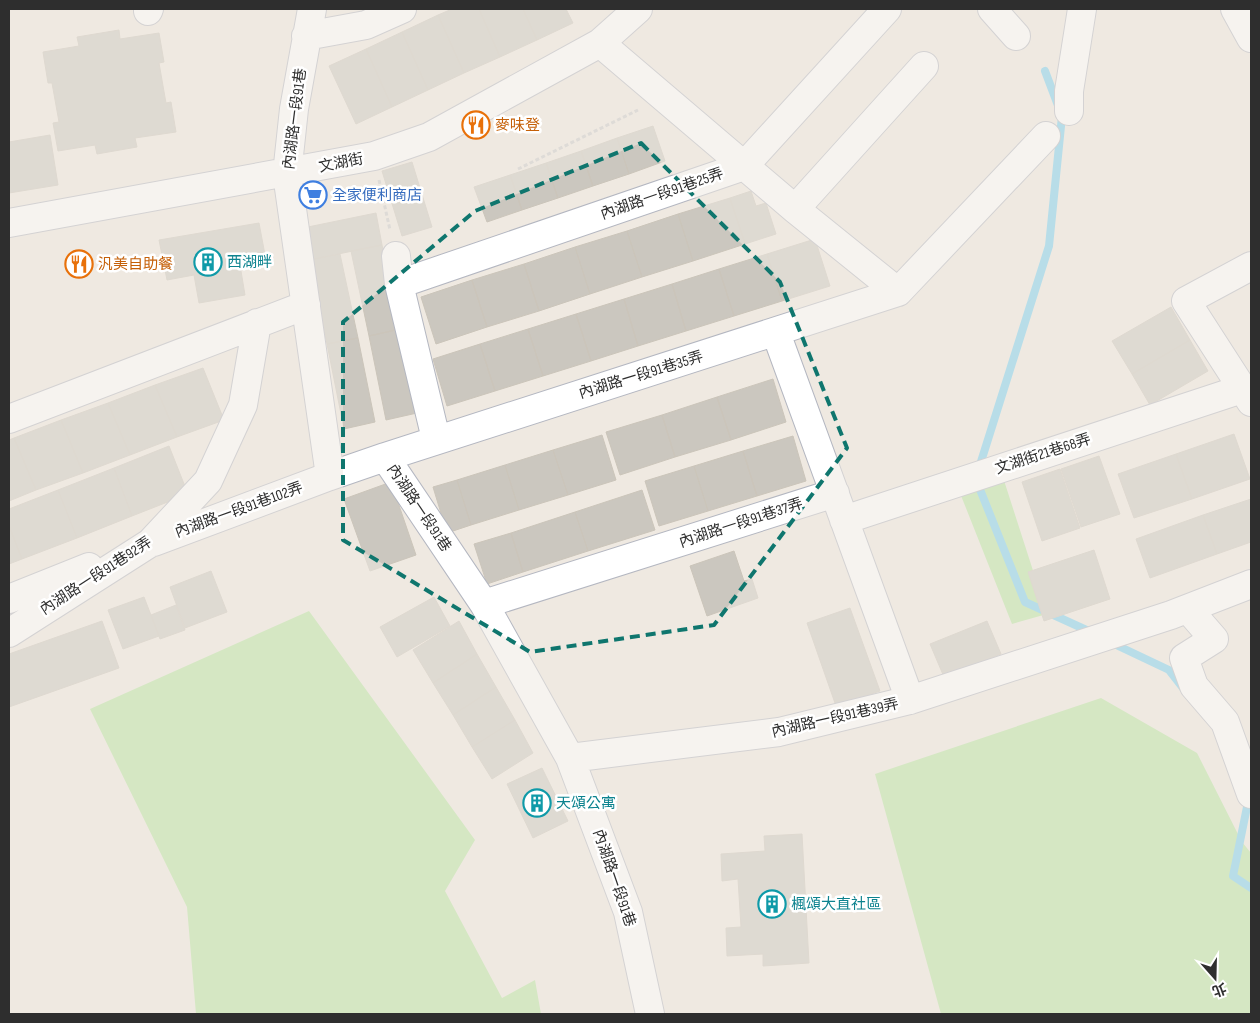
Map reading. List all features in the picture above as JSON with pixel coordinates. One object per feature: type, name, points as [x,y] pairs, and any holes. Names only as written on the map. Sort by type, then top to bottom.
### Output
[{"type":"street","name":"內湖路一段91巷","points":[[312,9],[294,109],[287,174],[330,476],[385,457],[484,604],[570,758],[628,912],[650,1014]]},
{"type":"street","points":[[306,36],[366,25],[402,9]]},
{"type":"street","name":"文湖街","points":[[9,223],[287,174],[374,156],[429,137],[600,43],[638,9]]},
{"type":"street","points":[[887,9],[744,166],[898,292]]},
{"type":"street","points":[[992,9],[1016,36]]},
{"type":"street","points":[[1070,110],[1069,91],[1082,9]]},
{"type":"street","points":[[1234,9],[1251,38]]},
{"type":"street","name":"內湖路一段91巷25弄","points":[[600,43],[744,166]]},
{"type":"street","points":[[795,209],[924,66]]},
{"type":"street","name":"內湖路一段91巷35弄","points":[[385,457],[436,439],[776,333],[898,292],[1046,136]]},
{"type":"street","name":"內湖路一段91巷25弄","points":[[399,284],[744,166]]},
{"type":"street","points":[[396,256],[399,284],[436,439]]},
{"type":"street","name":"文湖街21巷68弄","points":[[844,520],[1246,395],[1186,301],[1251,266]]},
{"type":"street","points":[[9,419],[306,305]]},
{"type":"street","name":"內湖路一段91巷92弄","points":[[9,633],[150,543],[208,481],[243,405],[257,324]]},
{"type":"street","points":[[776,333],[835,493]]},
{"type":"street","name":"內湖路一段91巷102弄","points":[[9,599],[150,543],[330,476]]},
{"type":"street","name":"內湖路一段91巷39弄","points":[[570,758],[779,732],[910,700],[835,493]]},
{"type":"street","name":"內湖路一段91巷37弄","points":[[484,604],[835,493]]},
{"type":"street","points":[[910,700],[1188,609],[1251,584]]},
{"type":"street","points":[[1188,609],[1214,639],[1184,658],[1194,686],[1225,722],[1251,794]]},
{"type":"path","points":[[518,169],[664,97]]},
{"type":"path","points":[[374,156],[396,256]]},
{"type":"highlighted area","points":[[641,143],[780,282],[847,448],[714,625],[530,652],[343,540],[343,322],[475,211]]},
{"type":"green space","points":[[1000,468],[1047,614],[1012,624],[956,483]]},
{"type":"green space","points":[[309,611],[475,840],[445,891],[502,998],[535,980],[541,1014],[196,1014],[187,907],[90,709]]},
{"type":"green space","points":[[1101,698],[1197,753],[1242,842],[1251,853],[1251,1014],[941,1014],[875,774]]},
{"type":"building","points":[[452,9],[479,9],[500,57],[464,73],[438,15]]},
{"type":"building","points":[[479,9],[523,9],[537,40],[500,57]]},
{"type":"building","points":[[523,9],[566,9],[573,23],[537,40]]},
{"type":"building","points":[[438,15],[464,73],[428,90],[402,32]]},
{"type":"building","points":[[119,30],[120,39],[159,33],[164,62],[159,63],[166,103],[171,102],[176,132],[135,138],[137,147],[97,154],[95,145],[58,151],[53,123],[59,122],[52,83],[48,83],[43,52],[79,46],[77,37]]},
{"type":"building","points":[[402,32],[428,90],[392,107],[366,49]]},
{"type":"building","points":[[366,49],[392,107],[356,124],[329,66]]},
{"type":"building","points":[[653,126],[665,161],[629,174],[617,138]]},
{"type":"building","points":[[50,135],[58,185],[9,193],[9,142]]},
{"type":"building","points":[[617,138],[629,174],[593,186],[581,151]]},
{"type":"building","points":[[581,151],[593,186],[558,198],[546,163]]},
{"type":"building","points":[[412,162],[432,227],[402,236],[382,171]]},
{"type":"building","points":[[546,163],[558,198],[522,210],[510,175]]},
{"type":"building","points":[[510,175],[522,210],[487,222],[474,187]]},
{"type":"building","points":[[751,191],[756,206],[766,203],[776,234],[745,244],[730,198]]},
{"type":"building","points":[[730,198],[745,244],[693,261],[678,214]]},
{"type":"building","points":[[376,213],[382,245],[309,260],[303,228]]},
{"type":"building","points":[[678,214],[693,261],[642,277],[627,231]]},
{"type":"building","name":"西湖畔","points":[[259,223],[266,260],[240,265],[245,295],[199,303],[194,275],[167,280],[159,240]]},
{"type":"building","points":[[627,231],[642,277],[590,294],[575,247]]},
{"type":"building","points":[[815,239],[830,286],[782,301],[767,254]]},
{"type":"building","points":[[382,245],[400,329],[369,336],[351,251]]},
{"type":"building","points":[[575,247],[590,294],[539,311],[524,264]]},
{"type":"building","points":[[340,254],[358,338],[327,344],[309,260]]},
{"type":"building","points":[[767,254],[782,301],[734,316],[719,269]]},
{"type":"building","points":[[524,264],[539,311],[487,327],[472,280]]},
{"type":"building","points":[[719,269],[734,316],[686,331],[672,284]]},
{"type":"building","points":[[472,280],[487,327],[436,344],[421,297]]},
{"type":"building","points":[[672,284],[686,331],[638,346],[624,299]]},
{"type":"building","points":[[624,299],[638,346],[591,361],[576,314]]},
{"type":"building","points":[[1171,307],[1190,340],[1132,374],[1112,341]]},
{"type":"building","points":[[576,314],[591,361],[543,376],[528,329]]},
{"type":"building","points":[[400,329],[417,413],[386,420],[369,336]]},
{"type":"building","points":[[528,329],[543,376],[495,391],[480,344]]},
{"type":"building","points":[[358,338],[375,422],[344,429],[327,344]]},
{"type":"building","points":[[1190,340],[1208,371],[1150,405],[1132,374]]},
{"type":"building","points":[[480,344],[495,391],[447,406],[433,359]]},
{"type":"building","points":[[203,368],[224,420],[177,437],[155,385]]},
{"type":"building","points":[[773,379],[786,422],[731,440],[717,397]]},
{"type":"building","points":[[155,385],[177,437],[130,455],[108,403]]},
{"type":"building","points":[[717,397],[731,440],[675,457],[662,415]]},
{"type":"building","points":[[108,403],[130,455],[83,473],[61,420]]},
{"type":"building","points":[[662,415],[675,457],[620,475],[606,432]]},
{"type":"building","points":[[61,420],[83,473],[36,490],[14,438]]},
{"type":"building","points":[[1234,434],[1250,479],[1192,499],[1176,454]]},
{"type":"building","points":[[602,435],[616,480],[568,495],[553,450]]},
{"type":"building","points":[[793,436],[806,481],[757,496],[743,451]]},
{"type":"building","points":[[14,438],[36,490],[9,501],[9,440]]},
{"type":"building","points":[[169,446],[188,494],[132,516],[114,468]]},
{"type":"building","points":[[553,450],[568,495],[519,510],[505,465]]},
{"type":"building","points":[[743,451],[757,496],[708,511],[694,466]]},
{"type":"building","points":[[1176,454],[1192,499],[1134,518],[1118,474]]},
{"type":"building","points":[[1099,456],[1120,514],[1081,527],[1061,469]]},
{"type":"building","points":[[505,465],[519,510],[471,525],[457,480]]},
{"type":"building","points":[[694,466],[708,511],[659,526],[645,481]]},
{"type":"building","points":[[114,468],[132,516],[77,538],[58,490]]},
{"type":"building","points":[[1060,469],[1080,528],[1042,541],[1022,482]]},
{"type":"building","points":[[457,480],[471,525],[447,533],[433,487]]},
{"type":"building","points":[[391,482],[416,555],[370,571],[344,499]]},
{"type":"building","points":[[58,490],[77,538],[22,559],[9,526],[9,509]]},
{"type":"building","points":[[642,490],[655,530],[588,551],[575,512]]},
{"type":"building","points":[[1251,499],[1251,542],[1217,554],[1203,515]]},
{"type":"building","points":[[575,512],[588,551],[523,572],[511,533]]},
{"type":"building","points":[[1203,515],[1217,554],[1150,578],[1136,539]]},
{"type":"building","points":[[9,526],[22,559],[9,564]]},
{"type":"building","points":[[511,533],[523,572],[487,584],[474,544]]},
{"type":"building","points":[[1094,550],[1110,599],[1044,621],[1028,572]]},
{"type":"building","points":[[734,551],[744,581],[752,579],[758,598],[707,616],[690,566]]},
{"type":"building","points":[[211,571],[227,612],[185,628],[170,587]]},
{"type":"building","points":[[144,597],[159,636],[123,649],[108,610]]},
{"type":"building","points":[[434,597],[450,626],[397,657],[380,627]]},
{"type":"building","points":[[176,605],[185,630],[160,639],[151,615]]},
{"type":"building","points":[[850,608],[880,691],[836,706],[807,623]]},
{"type":"building","points":[[102,621],[119,668],[9,707],[9,654]]},
{"type":"building","points":[[459,621],[477,654],[433,683],[413,650]]},
{"type":"building","points":[[987,621],[1001,654],[944,677],[930,644]]},
{"type":"building","points":[[477,654],[496,687],[453,715],[433,683]]},
{"type":"building","points":[[496,687],[515,720],[472,747],[453,715]]},
{"type":"building","points":[[515,720],[533,753],[492,779],[472,747]]},
{"type":"building","name":"天頌公寓","points":[[542,768],[568,821],[533,838],[507,784]]},
{"type":"building","name":"楓頌大直社區","points":[[802,834],[809,963],[763,966],[763,954],[727,956],[726,928],[741,927],[738,879],[722,881],[721,854],[765,851],[764,836]]},
{"type":"waterway","points":[[979,468],[1049,246],[1062,116],[1045,71]]},
{"type":"waterway","points":[[977,482],[1025,602],[1093,633]]},
{"type":"waterway","points":[[1112,643],[1169,670],[1183,688]]},
{"type":"waterway","points":[[1249,797],[1233,876],[1251,888]]},
{"type":"place","name":"麥味登","points":[[476,125]]},
{"type":"place","name":"全家便利商店","points":[[313,195]]},
{"type":"place","name":"西湖畔","points":[[208,262]]},
{"type":"place","name":"汎美自助餐","points":[[79,264]]},
{"type":"place","name":"天頌公寓","points":[[537,803]]},
{"type":"place","name":"楓頌大直社區","points":[[772,904]]}]
